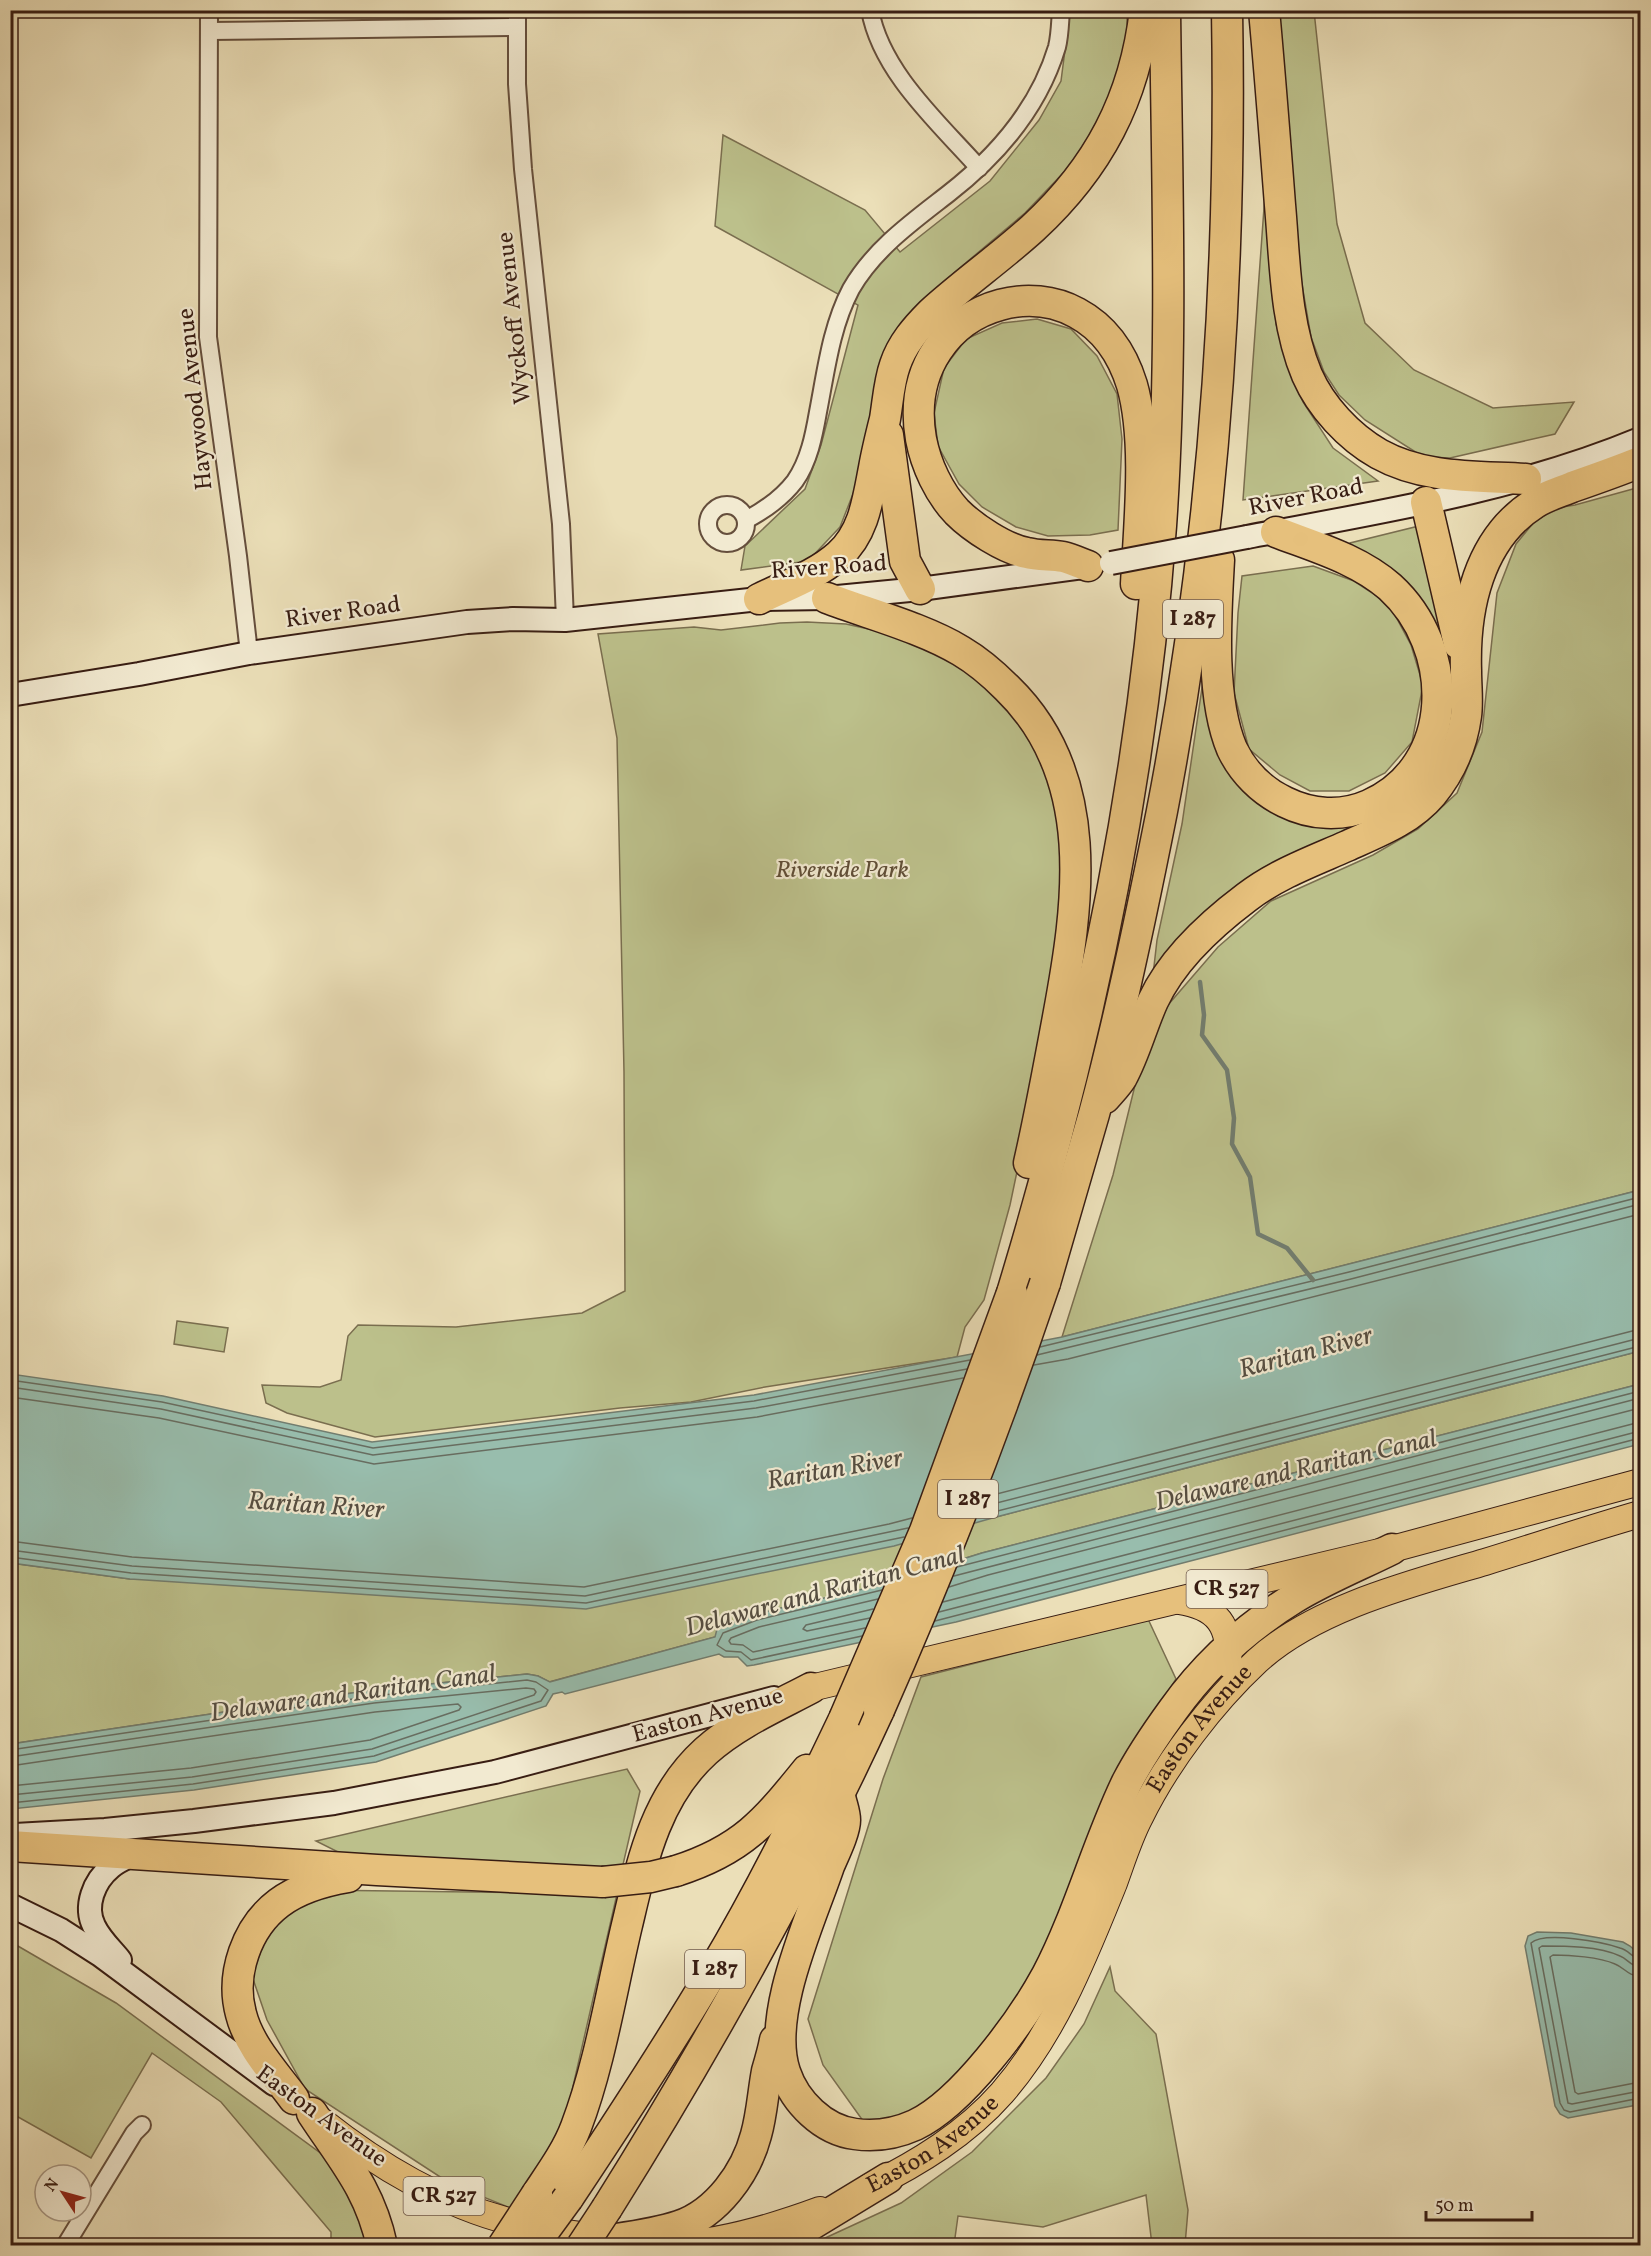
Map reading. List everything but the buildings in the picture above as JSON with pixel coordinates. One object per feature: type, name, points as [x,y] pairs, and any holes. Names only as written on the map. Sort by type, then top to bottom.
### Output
[{"type":"highway","points":[[759,599],[824,566],[839,555],[852,540],[866,508],[885,417],[888,388],[895,364],[916,328],[949,297],[1032,229],[1070,189],[1092,161],[1127,92],[1136,64],[1145,10]]},
{"type":"highway","name":"I 287","points":[[533,2246],[568,2198],[659,2060],[714,1969],[810,1794],[925,1531],[1012,1293],[1026,1247],[1067,1100],[1114,889],[1139,736],[1152,631],[1160,536],[1168,298],[1165,10]]},
{"type":"highway","name":"I 287","points":[[582,2246],[656,2129],[751,1965],[840,1796],[923,1612],[963,1513],[1006,1399],[1045,1283],[1094,1112],[1130,963],[1171,762],[1194,610],[1219,375],[1227,174],[1227,10]]},
{"type":"highway","points":[[1264,10],[1283,239],[1292,315],[1302,360],[1316,392],[1348,431],[1379,454],[1396,462],[1433,473],[1526,479]]},
{"type":"highway","points":[[1099,565],[1065,557],[1025,553],[998,541],[975,527],[957,512],[942,493],[923,450],[919,427],[919,402],[924,380],[933,358],[944,341],[959,326],[995,306],[1036,300],[1055,303],[1077,314],[1097,327],[1112,344],[1124,364],[1132,385],[1139,430],[1140,492],[1136,603],[1126,711],[1139,736]]},
{"type":"highway","points":[[1219,375],[1233,394],[1222,509],[1216,622],[1219,683],[1228,738],[1239,763],[1248,774],[1282,801],[1320,813],[1362,808],[1392,792],[1407,779],[1428,746],[1435,726],[1438,706],[1438,689],[1432,656],[1411,612],[1383,582],[1351,562],[1276,532]]},
{"type":"highway","points":[[885,417],[905,561],[920,589]]},
{"type":"highway","points":[[1094,1112],[1122,1077],[1154,999],[1169,975],[1205,933],[1247,897],[1268,883],[1391,826],[1422,805],[1432,794],[1453,762],[1461,742],[1468,698],[1466,670],[1473,590],[1488,554],[1510,524],[1535,502],[1641,462]]},
{"type":"highway","points":[[1426,502],[1466,670]]},
{"type":"highway","points":[[827,598],[945,642],[980,664],[1015,696],[1038,725],[1057,759],[1065,783],[1071,810],[1076,875],[1071,946],[1039,1121],[1018,1212],[1026,1247]]},
{"type":"highway","points":[[780,2020],[780,2049],[785,2072],[793,2091],[807,2109],[827,2123],[847,2133],[873,2136],[896,2132],[918,2124],[936,2111],[978,2071],[1020,2020],[1047,1974],[1119,1800],[1138,1762],[1192,1685],[1229,1646],[1295,1597],[1392,1549]]},
{"type":"highway","points":[[502,2246],[563,2153],[576,2128],[592,2073],[644,1854],[663,1808],[689,1769],[722,1738],[811,1688]]},
{"type":"highway","points":[[10,1846],[603,1882],[651,1877],[697,1864],[721,1852],[756,1829],[776,1809],[842,1723]]},
{"type":"highway","points":[[616,2239],[653,2234],[681,2226],[704,2212],[723,2197],[748,2157],[756,2136],[767,2073],[780,2020],[803,1940],[845,1822],[840,1796]]},
{"type":"highway","points":[[377,1870],[314,1885],[279,1903],[263,1918],[243,1953],[238,1973],[241,2014],[261,2055],[360,2182],[371,2207],[382,2246]]},
{"type":"highway","points":[[776,2246],[888,2178]]},
{"type":"main road","name":"River Road","points":[[10,695],[119,678],[249,653],[327,644],[467,622],[513,619],[565,620],[759,599],[827,598],[920,589],[1099,565],[1426,502],[1526,479],[1641,439]]},
{"type":"main road","name":"Easton Avenue","points":[[10,1835],[105,1830],[334,1803],[495,1772],[811,1688],[1392,1549],[1641,1482]]},
{"type":"main road","name":"Easton Avenue","points":[[10,1905],[61,1930],[140,1984],[385,2165],[459,2203],[510,2221],[580,2235],[644,2244],[674,2245],[752,2232],[791,2221],[835,2204],[888,2178],[929,2155],[971,2124],[1002,2093],[1032,2054],[1058,2012],[1076,1976],[1139,1818],[1179,1753],[1219,1700],[1258,1660],[1302,1628],[1345,1608],[1435,1577],[1635,1518]]},
{"type":"main road","points":[[1178,1601],[1202,1606],[1224,1627],[1229,1646],[1227,1668],[1219,1700]]},
{"type":"main road","points":[[140,1984],[103,1939],[90,1917],[93,1893],[111,1867],[167,1837],[217,1818]]},
{"type":"street","name":"Haywood Avenue","points":[[209,10],[208,337],[249,653]]},
{"type":"street","points":[[870,10],[873,28],[883,52],[900,77],[979,168]]},
{"type":"street","points":[[746,520],[767,508],[785,493],[806,460],[814,434],[831,348],[839,318],[851,290],[867,265],[883,247],[979,168],[1015,129],[1043,84],[1057,45],[1061,10]]},
{"type":"street","points":[[210,31],[516,19]]},
{"type":"street","name":"Wyckoff Avenue","points":[[516,19],[523,169],[561,525],[565,620]]},
{"type":"street","points":[[65,2246],[142,2125]]},
{"type":"green space","points":[[1070,11],[1127,11],[1127,41],[1113,92],[1086,149],[1025,213],[955,272],[905,322],[876,381],[860,476],[840,527],[808,561],[741,570],[745,546],[805,489],[821,445],[858,305],[715,226],[723,135],[865,210],[900,252],[990,181],[1039,120],[1061,81]]},
{"type":"green space","points":[[1276,11],[1314,11],[1337,224],[1365,323],[1414,370],[1493,408],[1574,402],[1555,434],[1450,458],[1429,457],[1417,453],[1365,420],[1339,395],[1324,372],[1311,337],[1300,273]]},
{"type":"green space","points":[[1266,180],[1276,324],[1291,374],[1303,402],[1333,448],[1378,481],[1243,500]]},
{"type":"green space","points":[[1037,319],[1071,329],[1097,356],[1117,394],[1122,439],[1118,530],[1090,535],[1048,536],[1016,527],[982,507],[959,484],[938,446],[934,413],[944,368],[966,339],[1002,323]]},
{"type":"green space","points":[[1640,487],[1640,1190],[1062,1337],[1113,1175],[1139,1069],[1168,1005],[1218,947],[1271,901],[1373,855],[1418,829],[1457,793],[1482,732],[1497,593],[1516,544],[1534,522],[1556,508]]},
{"type":"green space","points":[[1419,526],[1455,663],[1457,711],[1433,778],[1153,975],[1157,940],[1182,824],[1208,647],[1252,791],[1382,808],[1446,678],[1348,546],[1350,543]]},
{"type":"green space","points":[[1313,566],[1354,581],[1389,604],[1411,645],[1423,685],[1412,742],[1385,773],[1349,791],[1310,791],[1280,775],[1249,749],[1234,693],[1242,576]]},
{"type":"green space","name":"Riverside Park","points":[[807,622],[846,624],[882,632],[956,657],[1017,715],[1053,782],[1066,877],[1033,1095],[1010,1205],[984,1300],[965,1327],[957,1357],[765,1387],[691,1402],[620,1408],[375,1437],[287,1413],[266,1403],[262,1385],[320,1387],[341,1380],[348,1336],[358,1325],[456,1327],[582,1313],[625,1291],[624,1072],[617,738],[598,634],[694,627],[721,630]]},
{"type":"green space","points":[[177,1321],[228,1328],[224,1352],[174,1344]]},
{"type":"green space","points":[[1640,1351],[1640,1384],[982,1553],[715,1637],[549,1682],[538,1676],[527,1674],[372,1690],[11,1744],[11,1563],[130,1579],[996,1517]]},
{"type":"green space","points":[[1148,1619],[1176,1679],[1138,1741],[1071,1881],[1075,1889],[1042,1965],[975,2060],[897,2130],[866,2125],[823,2065],[808,2019],[883,1779],[921,1677]]},
{"type":"green space","points":[[627,1769],[640,1791],[622,1869],[352,1859],[316,1841]]},
{"type":"green space","points":[[315,1890],[617,1894],[563,2130],[513,2209],[451,2184],[305,2089],[267,2020],[252,1976],[268,1931]]},
{"type":"green space","points":[[11,1942],[116,2003],[334,2163],[366,2222],[366,2245],[331,2245],[331,2232],[221,2102],[152,2053],[91,2158],[11,2113],[10,1961],[13,1957]]},
{"type":"green space","points":[[1110,1967],[1115,1991],[1156,2034],[1188,2210],[1185,2245],[1152,2245],[1146,2195],[1043,2227],[958,2216],[954,2245],[810,2245],[901,2203],[972,2152],[1046,2078],[1084,2024]]},
{"type":"water","name":"Raritan River","points":[[1640,1190],[1640,1351],[996,1517],[894,1546],[586,1609],[130,1579],[11,1563],[11,1374],[163,1396],[372,1442],[754,1395],[1062,1337]]},
{"type":"water","name":"Delaware and Raritan Canal","points":[[1640,1384],[1640,1444],[956,1622],[747,1666],[738,1657],[724,1657],[719,1654],[565,1694],[562,1692],[553,1694],[546,1706],[376,1762],[194,1790],[11,1809],[11,1744],[372,1690],[527,1674],[550,1682],[715,1637],[717,1629],[755,1614],[876,1586],[982,1553]]},
{"type":"water","points":[[1537,1932],[1571,1933],[1623,1942],[1640,1955],[1640,2102],[1637,2105],[1568,2118],[1560,2114],[1555,2106],[1525,1946],[1528,1936]]},
{"type":"waterway","points":[[1200,982],[1204,1015],[1202,1035],[1227,1070],[1234,1118],[1232,1144],[1250,1177],[1258,1234],[1287,1248],[1313,1280]]}]
